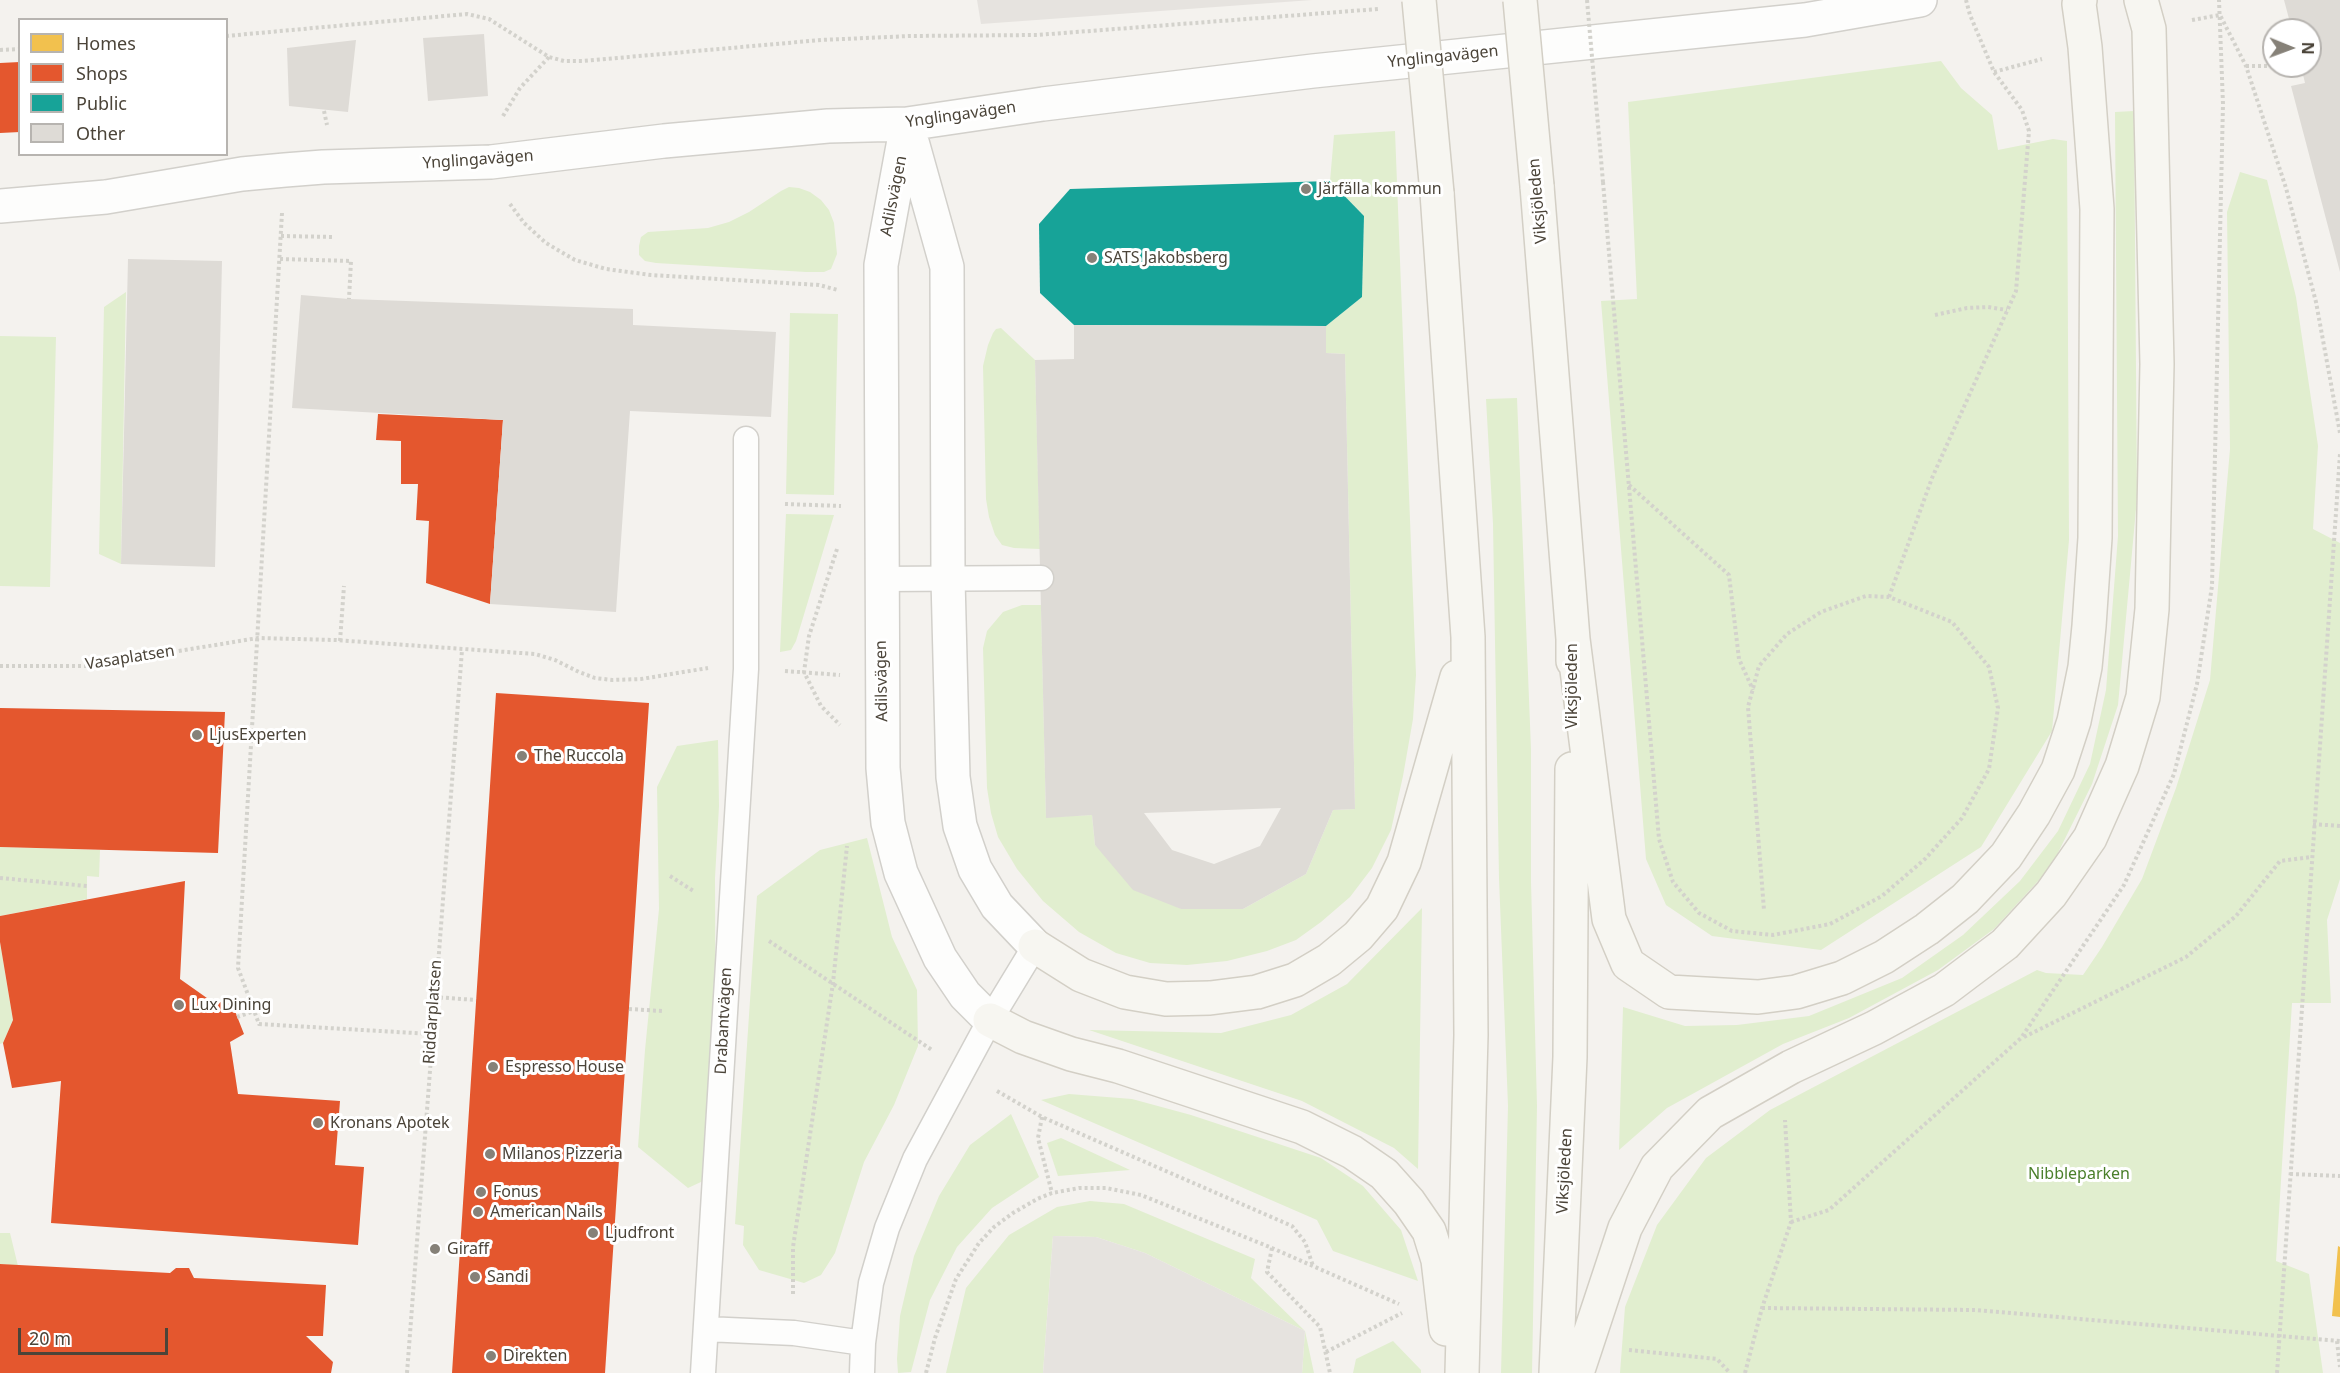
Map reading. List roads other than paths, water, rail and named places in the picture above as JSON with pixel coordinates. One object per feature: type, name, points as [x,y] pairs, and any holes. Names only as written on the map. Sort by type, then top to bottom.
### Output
[{"type":"main road","points":[[1419,0],[1437,193],[1467,637],[1471,1035],[1462,1373]]},
{"type":"main road","name":"Viksjöleden","points":[[1520,0],[1573,639],[1570,1057],[1556,1373]]},
{"type":"main road","points":[[1573,639],[1609,920],[1628,964],[1669,992],[1758,997],[1796,992],[1842,978],[1884,957],[1927,929],[1965,899],[2006,856],[2034,814],[2058,770],[2074,721],[2085,667],[2089,626],[2095,538],[2097,209],[2080,0]]},
{"type":"main road","points":[[1577,1373],[1625,1228],[1657,1167],[1710,1113],[1791,1067],[1874,1028],[1944,990],[2005,944],[2051,894],[2090,838],[2122,766],[2142,697],[2153,597],[2157,364],[2149,29],[2141,0]]},
{"type":"main road","points":[[1035,946],[1081,975],[1125,992],[1166,999],[1210,998],[1257,992],[1295,980],[1329,960],[1358,936],[1382,908],[1404,862],[1425,796],[1467,637]]},
{"type":"main road","points":[[990,1020],[1023,1036],[1071,1054],[1118,1066],[1302,1126],[1352,1152],[1384,1174],[1409,1202],[1429,1231],[1438,1260],[1451,1373]]},
{"type":"street","name":"Ynglingavägen","points":[[0,206],[106,197],[231,176],[285,170],[490,162],[828,126],[907,124],[1043,104],[1301,72],[1805,20],[1920,0]]},
{"type":"street","name":"Adilsvägen","points":[[907,124],[947,267],[948,579],[953,777],[960,826],[975,869],[997,906],[1035,946]]},
{"type":"street","name":"Adilsvägen","points":[[907,124],[881,265],[883,768],[888,823],[901,873],[940,958],[965,996],[990,1020]]},
{"type":"lane","name":"Drabantvägen","points":[[703,1373],[746,669],[746,439]]},
{"type":"lane","points":[[881,579],[1041,578]]},
{"type":"lane","points":[[862,1373],[863,1343],[871,1283],[887,1228],[915,1159],[990,1020],[1035,946]]},
{"type":"lane","points":[[706,1329],[794,1333],[863,1343]]},
{"type":"place","name":"Järfälla kommun","points":[[1306,189]]},
{"type":"place","name":"SATS Jakobsberg","points":[[1092,258]]},
{"type":"place","name":"LjusExperten","points":[[197,735]]},
{"type":"place","name":"The Ruccola","points":[[522,756]]},
{"type":"place","name":"Lux Dining","points":[[179,1005]]},
{"type":"place","name":"Espresso House","points":[[493,1067]]},
{"type":"place","name":"Kronans Apotek","points":[[318,1123]]},
{"type":"place","name":"Milanos Pizzeria","points":[[490,1154]]},
{"type":"place","name":"Fonus","points":[[481,1192]]},
{"type":"place","name":"American Nails","points":[[478,1212]]},
{"type":"place","name":"Ljudfront","points":[[593,1233]]},
{"type":"place","name":"Giraff","points":[[435,1249]]},
{"type":"place","name":"Sandi","points":[[475,1277]]},
{"type":"place","name":"Direkten","points":[[491,1356]]},
{"type":"park label","name":"Nibbleparken","points":[[2079,1174]]}]
